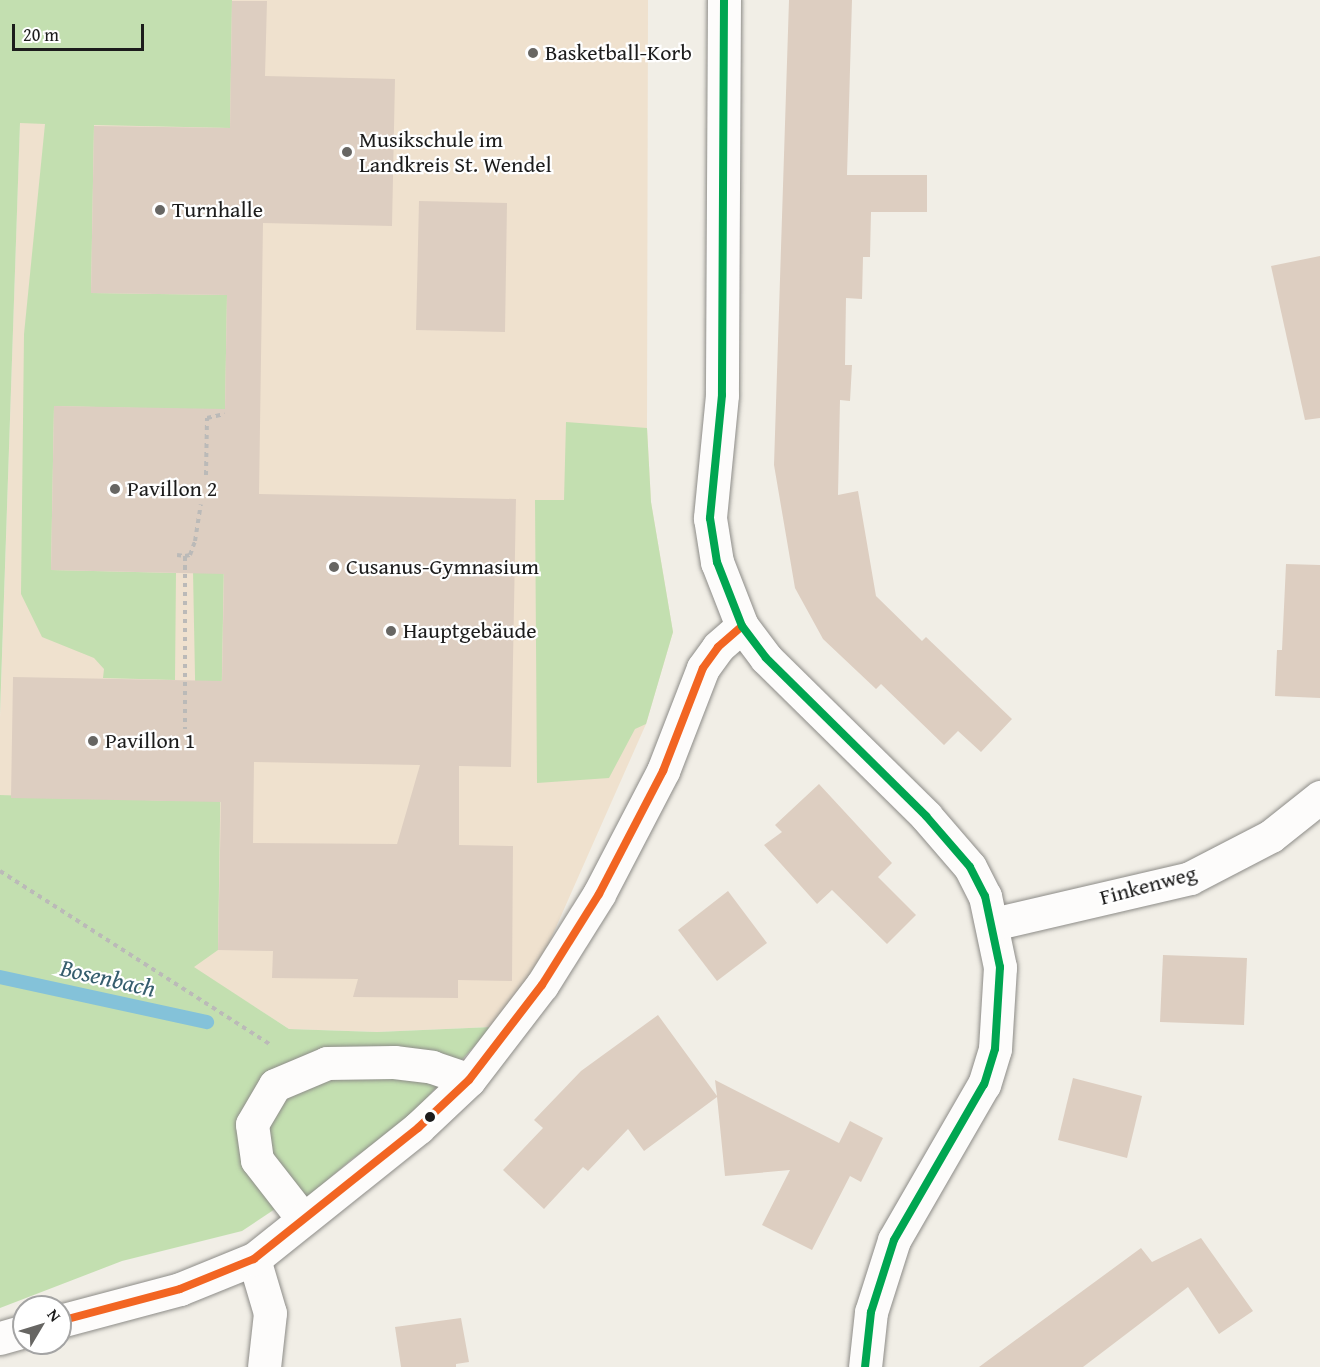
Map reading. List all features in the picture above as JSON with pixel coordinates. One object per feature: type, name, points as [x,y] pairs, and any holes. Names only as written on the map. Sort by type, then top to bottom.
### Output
[{"type":"street","points":[[724,0],[722,395],[710,518],[717,562],[742,626],[795,688],[951,843],[985,896],[993,924],[1000,967],[994,1050],[984,1084],[912,1203],[885,1262],[871,1312],[865,1367]]},
{"type":"street","points":[[72,1319],[180,1289],[254,1258],[418,1128],[469,1080],[542,985],[594,903],[648,803],[680,734],[703,668],[718,647],[742,626]]},
{"type":"street","name":"Finkenweg","points":[[993,924],[1190,878],[1270,836],[1320,797]]},
{"type":"street","points":[[303,1219],[256,1160],[252,1124],[275,1085],[327,1063],[394,1062],[432,1067],[469,1080]]},
{"type":"street","points":[[254,1258],[270,1313],[264,1367]]},
{"type":"path","points":[[206,475],[207,418],[225,414]]},
{"type":"path","points":[[177,555],[190,555],[195,541],[201,504]]},
{"type":"path","points":[[185,556],[185,729]]},
{"type":"path","points":[[0,871],[279,1050],[298,1074]]},
{"type":"shaded area","name":"Cusanus-Gymnasium","points":[[24,0],[648,0],[647,428],[651,502],[673,632],[646,724],[518,1013],[492,1027],[377,1032],[289,1029],[0,843],[0,718]]},
{"type":"green space","points":[[0,0],[232,0],[230,128],[94,125],[91,293],[227,295],[225,410],[54,406],[51,570],[176,573],[175,680],[103,678],[104,669],[94,658],[42,637],[21,594],[24,334],[45,124],[20,123],[0,715]]},
{"type":"green space","points":[[566,422],[647,428],[651,502],[673,632],[646,724],[635,729],[609,778],[537,783],[535,500],[564,500]]},
{"type":"green space","points":[[225,503],[221,729],[196,729],[193,571]]},
{"type":"green space","points":[[221,755],[218,950],[194,967],[289,1029],[377,1032],[492,1027],[400,1127],[352,1159],[304,1200],[299,1193],[242,1231],[122,1261],[34,1295],[12,1295],[12,1303],[0,1308],[0,795],[173,801]]},
{"type":"building","points":[[789,0],[852,0],[847,175],[927,175],[927,212],[871,212],[870,257],[863,257],[862,299],[846,298],[845,365],[852,365],[850,401],[840,400],[838,495],[858,491],[876,596],[922,641],[926,637],[1012,719],[981,752],[958,731],[944,745],[881,684],[876,689],[823,639],[795,588],[774,465]]},
{"type":"building","points":[[232,1],[267,1],[265,76],[395,79],[392,226],[263,223],[259,494],[516,499],[511,767],[459,766],[459,845],[513,846],[512,981],[458,980],[458,998],[353,997],[358,979],[272,978],[273,951],[218,950],[221,802],[11,798],[13,677],[222,681],[224,574],[51,570],[54,406],[225,409],[227,295],[91,293],[94,126],[230,128]],"holes":[[[254,762],[420,765],[397,844],[253,843]]]},
{"type":"building","points":[[419,201],[507,203],[505,332],[416,330]]},
{"type":"building","points":[[1320,256],[1320,418],[1305,420],[1271,266]]},
{"type":"building","points":[[1286,564],[1320,565],[1320,698],[1275,696],[1277,650],[1282,650]]},
{"type":"building","points":[[819,784],[892,863],[878,877],[916,915],[887,944],[832,890],[817,904],[764,845],[782,832],[775,825]]},
{"type":"building","points":[[728,891],[767,943],[717,981],[678,930]]},
{"type":"building","points":[[1163,955],[1247,958],[1244,1025],[1160,1022]]},
{"type":"building","points":[[658,1015],[717,1096],[715,1080],[839,1143],[850,1121],[883,1138],[861,1182],[850,1176],[812,1250],[762,1225],[790,1170],[725,1176],[717,1097],[644,1151],[628,1129],[588,1171],[583,1167],[544,1209],[503,1170],[543,1128],[534,1120],[581,1071]]},
{"type":"building","points":[[1073,1078],[1142,1096],[1127,1158],[1058,1140]]},
{"type":"building","points":[[1201,1238],[1253,1311],[1219,1334],[1188,1287],[1083,1367],[979,1367],[1141,1248],[1152,1262]]},
{"type":"building","points":[[461,1318],[469,1362],[456,1364],[456,1367],[401,1367],[395,1327]]},
{"type":"waterway","name":"Bosenbach","points":[[0,977],[207,1022]]},
{"type":"transit line","points":[[724,0],[722,395],[710,518],[717,562],[742,626],[766,658],[926,816],[970,867],[985,896],[1000,967],[995,1049],[984,1084],[894,1240],[871,1312],[865,1367]]},
{"type":"transit line","points":[[72,1318],[180,1289],[254,1259],[418,1128],[469,1080],[542,985],[599,894],[663,771],[703,668],[718,647],[742,626]]},
{"type":"place","name":"Basketball-Korb","points":[[533,53]]},
{"type":"place","name":"Musikschule im Landkreis St. Wendel","points":[[347,152]]},
{"type":"place","name":"Turnhalle","points":[[160,210]]},
{"type":"place","name":"Pavillon 2","points":[[115,489]]},
{"type":"place","name":"Cusanus-Gymnasium","points":[[334,567]]},
{"type":"place","name":"Hauptgebäude","points":[[391,631]]},
{"type":"place","name":"Pavillon 1","points":[[93,741]]}]
